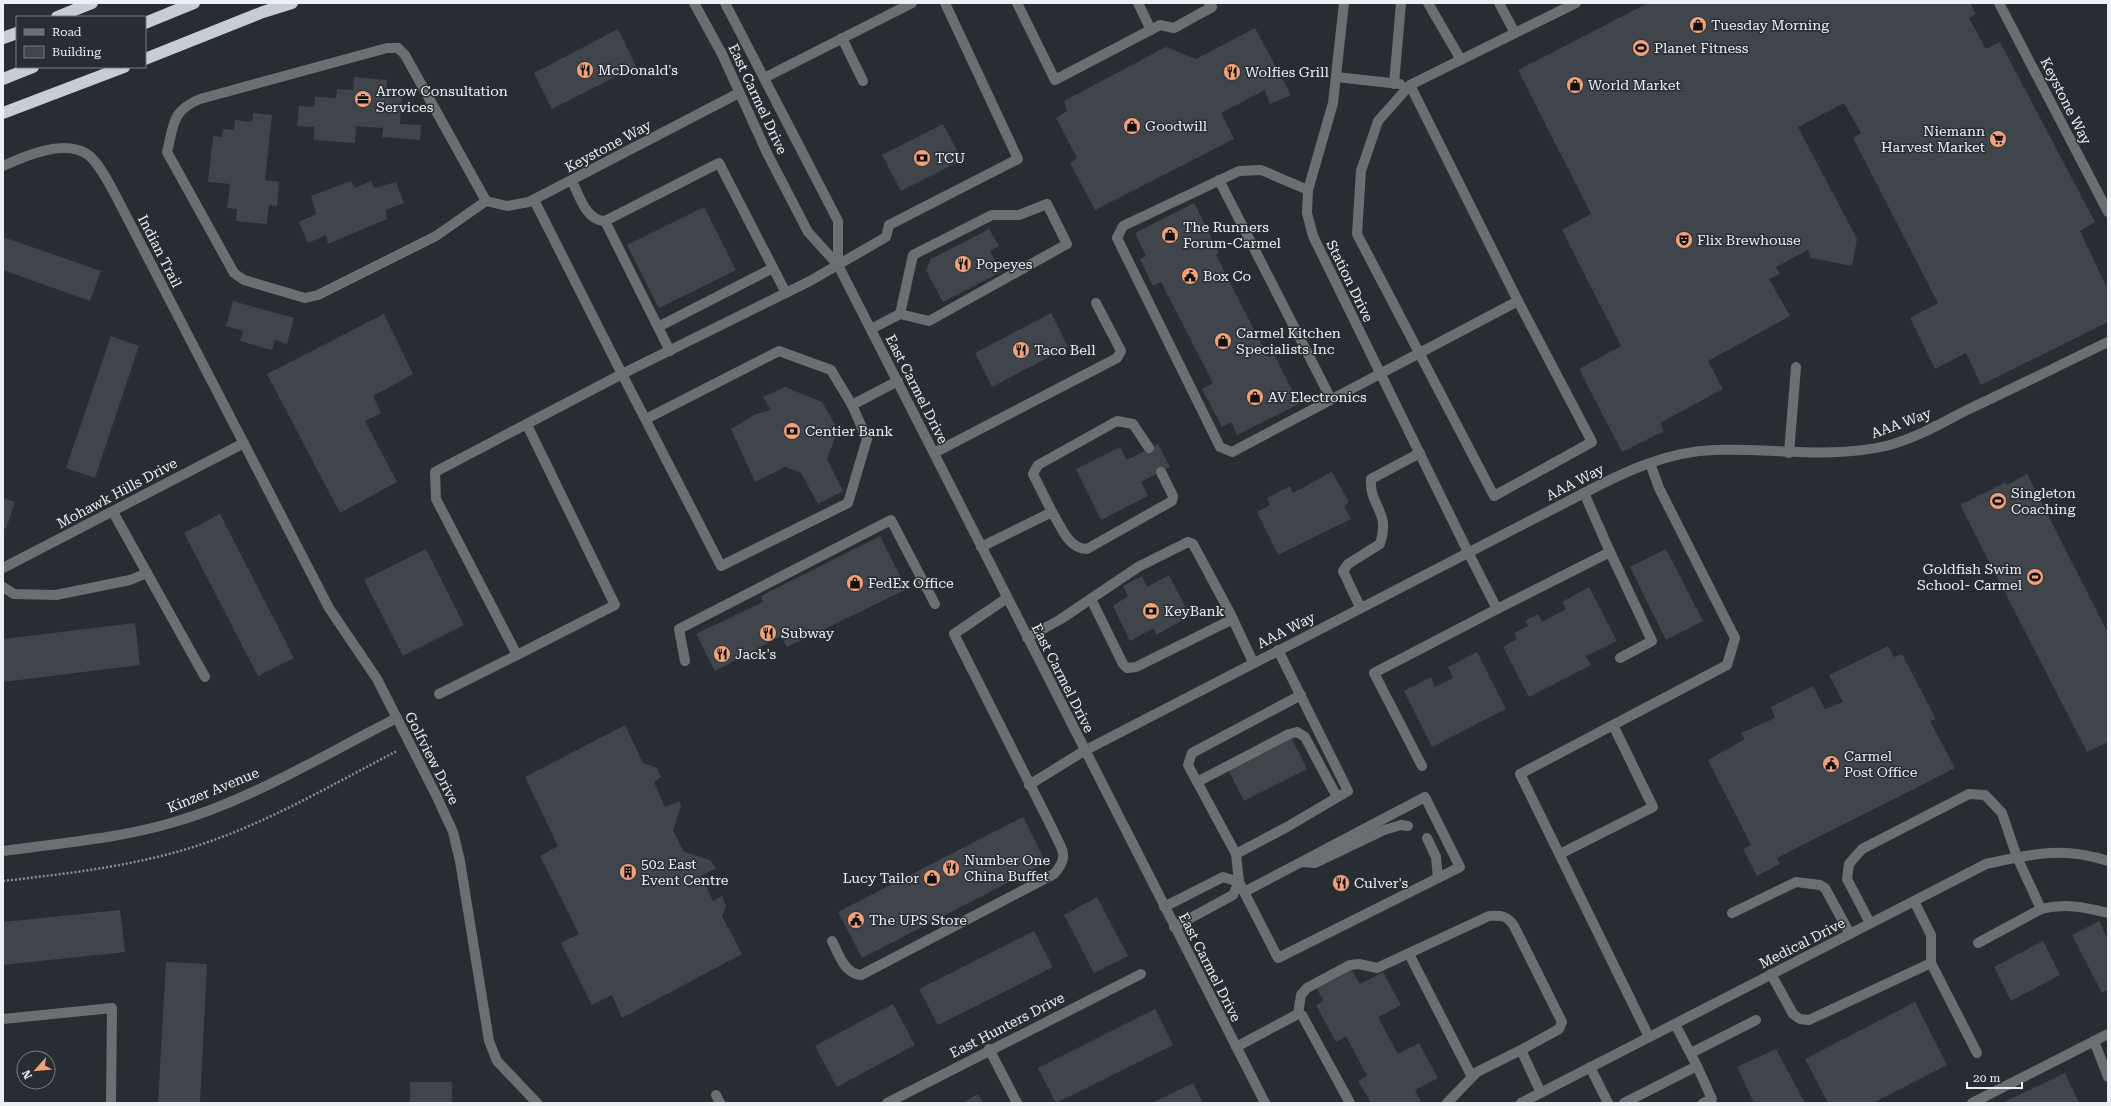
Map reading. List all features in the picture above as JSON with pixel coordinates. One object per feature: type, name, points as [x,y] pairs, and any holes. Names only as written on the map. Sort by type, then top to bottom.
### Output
[{"type":"highway","points":[[60,16],[92,3]]},
{"type":"highway","points":[[146,22],[194,3]]},
{"type":"highway","points":[[146,59],[263,12],[292,3]]},
{"type":"highway","points":[[3,38],[16,33]]},
{"type":"highway","points":[[3,79],[30,68]]},
{"type":"highway","points":[[3,113],[121,68]]},
{"type":"street","name":"East Carmel Drive","points":[[694,3],[722,54],[767,153],[808,232],[838,265],[1264,1103]]},
{"type":"street","name":"East Carmel Drive","points":[[724,3],[838,221],[838,265]]},
{"type":"street","points":[[764,78],[912,3]]},
{"type":"street","points":[[517,655],[436,499],[435,472],[622,374],[786,293],[886,237],[889,225],[1018,159],[945,3]]},
{"type":"street","points":[[1017,3],[1055,80],[1160,26],[1174,28],[1212,7],[1210,3]]},
{"type":"street","points":[[1138,3],[1151,30]]},
{"type":"street","name":"Station Drive","points":[[1344,3],[1333,103],[1308,190],[1307,213],[1313,236],[1497,609]]},
{"type":"street","points":[[1394,84],[1401,3]]},
{"type":"street","points":[[1428,3],[1461,60]]},
{"type":"street","points":[[1499,3],[1515,33]]},
{"type":"street","points":[[1410,85],[1518,301],[1592,442],[1494,496],[1357,234],[1361,171],[1378,121],[1410,85],[1515,33],[1558,7],[1576,3]]},
{"type":"street","name":"Keystone Way","points":[[1999,3],[2108,212]]},
{"type":"street","points":[[842,38],[863,81]]},
{"type":"street","points":[[387,48],[398,48],[406,55],[486,201],[436,236],[318,295],[305,298],[244,280],[234,273],[167,152],[177,114],[186,105],[200,99],[387,48]]},
{"type":"street","points":[[1336,77],[1410,85]]},
{"type":"street","name":"Keystone Way","points":[[486,201],[507,206],[534,200],[740,93]]},
{"type":"street","name":"Indian Trail","points":[[3,166],[47,149],[68,148],[87,154],[100,170],[118,200],[244,443]]},
{"type":"street","points":[[572,181],[585,208],[594,218],[605,221],[719,163],[786,293]]},
{"type":"street","points":[[1308,190],[1262,170],[1239,171],[1122,226],[1117,238],[1220,448],[1232,452],[1518,301]]},
{"type":"street","points":[[1219,180],[1331,399]]},
{"type":"street","points":[[534,200],[720,566],[848,503],[867,439],[852,405],[831,370],[779,350],[646,419]]},
{"type":"street","points":[[871,329],[900,314],[929,321],[1067,244],[1047,204],[1019,215],[992,215],[913,255],[900,314]]},
{"type":"street","points":[[605,221],[670,351]]},
{"type":"street","points":[[658,327],[773,268]]},
{"type":"street","points":[[934,453],[1118,358],[1121,351],[1096,303]]},
{"type":"street","name":"AAA Way","points":[[1029,784],[1084,751],[1253,662],[1584,493],[1650,463],[1690,452],[1714,450],[1819,454],[1888,446],[1922,432],[2108,342]]},
{"type":"street","points":[[1790,452],[1796,367]]},
{"type":"street","points":[[852,405],[898,381]]},
{"type":"street","points":[[1149,448],[1134,424],[1117,422],[1038,465],[1033,474],[1052,512],[1070,542],[1075,547],[1087,549],[1172,502],[1173,496],[1162,472]]},
{"type":"street","points":[[439,694],[615,605],[527,425]]},
{"type":"street","name":"Mohawk Hills Drive","points":[[3,568],[244,443]]},
{"type":"street","name":"Golfview Drive","points":[[244,443],[329,608],[377,679],[453,832],[460,861],[489,1041],[498,1061],[537,1103]]},
{"type":"street","points":[[1360,608],[1342,571],[1348,564],[1380,544],[1384,530],[1383,516],[1370,489],[1371,479],[1420,452]]},
{"type":"street","points":[[1649,1037],[1520,774],[1727,664],[1735,638],[1659,488],[1650,463]]},
{"type":"street","points":[[1584,493],[1652,641],[1620,658]]},
{"type":"street","points":[[112,512],[205,677]]},
{"type":"street","points":[[982,547],[1052,512]]},
{"type":"street","points":[[685,661],[679,629],[891,520],[935,604]]},
{"type":"street","points":[[1027,638],[1091,599],[1138,567],[1182,543],[1188,542],[1193,544],[1231,615],[1253,662]]},
{"type":"street","points":[[1422,766],[1374,673],[1610,552]]},
{"type":"street","points":[[3,587],[14,594],[56,595],[130,580],[147,573]]},
{"type":"street","points":[[832,941],[847,970],[853,974],[861,975],[1054,874],[1064,863],[1064,856],[1052,828],[954,634],[1007,598]]},
{"type":"street","points":[[1091,599],[1123,664],[1127,668],[1136,667],[1231,615]]},
{"type":"street","points":[[1236,854],[1287,827],[1348,791],[1278,650]]},
{"type":"street","points":[[1244,892],[1425,797],[1460,867],[1278,958],[1244,892],[1239,882],[1236,854],[1188,765],[1192,753],[1301,695]]},
{"type":"street","name":"Kinzer Avenue","points":[[3,851],[107,837],[170,823],[197,815],[250,793],[396,718]]},
{"type":"street","points":[[1560,854],[1653,807],[1613,725]]},
{"type":"street","points":[[1198,782],[1296,732],[1305,737],[1337,797]]},
{"type":"street","points":[[1870,923],[1847,879],[1848,864],[1862,849],[1969,794],[1985,795],[2002,813],[2017,857],[2041,909]]},
{"type":"street","points":[[1301,862],[1315,863],[1384,830],[1401,825],[1408,826]]},
{"type":"street","points":[[1428,838],[1436,857],[1438,878]]},
{"type":"street","name":"Medical Drive","points":[[1520,1103],[1986,864],[2033,853],[2063,851],[2108,861]]},
{"type":"street","points":[[1164,907],[1223,878],[1239,882]]},
{"type":"street","points":[[1174,927],[1233,895],[1239,882]]},
{"type":"street","points":[[1732,913],[1796,882],[1820,885],[1825,888],[1850,934]]},
{"type":"street","points":[[1914,901],[1931,935],[1931,963],[1977,1053]]},
{"type":"street","points":[[1978,943],[2041,909],[2058,905],[2079,906],[2108,913]]},
{"type":"street","points":[[1298,1014],[1301,995],[1307,988],[1350,965],[1359,964],[1378,968],[1489,916],[1498,915],[1510,920],[1562,1022],[1559,1028],[1472,1077],[1447,1103]]},
{"type":"street","points":[[1409,954],[1472,1077]]},
{"type":"street","points":[[1771,974],[1793,1014],[1800,1019],[1809,1020],[1931,963]]},
{"type":"street","name":"East Hunters Drive","points":[[887,1103],[1141,974]]},
{"type":"street","points":[[3,1019],[112,1008],[111,1103]]},
{"type":"street","points":[[1236,1047],[1298,1014]]},
{"type":"street","points":[[1298,1014],[1302,1015],[1307,1023],[1350,1103]]},
{"type":"street","points":[[1691,1054],[1756,1020]]},
{"type":"street","points":[[1675,1024],[1712,1099],[1703,1103]]},
{"type":"street","points":[[1972,1103],[2108,1034]]},
{"type":"street","points":[[2094,1041],[2108,1077]]},
{"type":"street","points":[[989,1050],[1017,1103]]},
{"type":"street","points":[[1521,1050],[1541,1093]]},
{"type":"street","points":[[1624,1103],[1697,1066]]},
{"type":"street","points":[[1590,1067],[1608,1103]]},
{"type":"path","points":[[3,881],[122,865],[210,841],[275,814],[410,744]]},
{"type":"building","points":[[1648,3],[1970,3],[1976,14],[1969,18],[1986,49],[2000,42],[2095,222],[2080,231],[2108,290],[2108,322],[1981,385],[1966,353],[1935,369],[1910,318],[1938,303],[1853,138],[1861,133],[1844,103],[1798,127],[1857,239],[1852,266],[1811,258],[1808,250],[1776,267],[1780,274],[1769,279],[1790,316],[1708,361],[1723,389],[1660,423],[1664,431],[1622,452],[1579,369],[1621,346],[1562,230],[1591,214],[1518,70]]},
{"type":"building","points":[[1255,28],[1291,95],[1270,104],[1265,90],[1221,113],[1234,139],[1095,210],[1070,163],[1077,158],[1056,118],[1067,111],[1064,101],[1166,47],[1196,59]]},
{"type":"building","name":"McDonald's","points":[[618,29],[636,66],[552,109],[534,73]]},
{"type":"building","points":[[354,77],[387,80],[386,92],[402,93],[400,124],[421,125],[420,140],[382,137],[383,128],[356,126],[355,143],[314,140],[314,127],[297,126],[299,106],[314,107],[315,97],[336,98],[337,89],[353,90]]},
{"type":"building","points":[[253,113],[272,115],[265,180],[279,182],[277,206],[269,205],[267,224],[236,221],[237,209],[227,208],[230,184],[208,182],[213,136],[222,137],[223,129],[234,130],[235,120],[252,122]]},
{"type":"building","name":"TCU","points":[[943,124],[962,160],[901,191],[882,155]]},
{"type":"building","points":[[351,181],[355,188],[371,181],[374,188],[396,182],[404,203],[386,210],[387,219],[328,244],[326,235],[308,243],[299,222],[316,214],[311,196]]},
{"type":"building","points":[[1194,203],[1219,253],[1216,255],[1268,357],[1274,354],[1299,404],[1237,435],[1231,422],[1222,427],[1202,389],[1213,383],[1161,282],[1153,286],[1140,259],[1146,256],[1135,233]]},
{"type":"building","points":[[704,207],[736,270],[659,308],[627,245]]},
{"type":"building","name":"Popeyes","points":[[989,229],[999,246],[990,251],[1001,272],[943,302],[926,270],[931,259]]},
{"type":"building","points":[[3,237],[101,271],[90,301],[3,270]]},
{"type":"building","points":[[233,301],[294,318],[287,344],[275,340],[272,350],[240,341],[243,331],[226,326]]},
{"type":"building","name":"Taco Bell","points":[[1051,313],[1068,347],[992,387],[975,353]]},
{"type":"building","points":[[384,314],[413,374],[373,396],[381,413],[365,421],[397,482],[340,513],[267,374]]},
{"type":"building","points":[[111,336],[139,346],[95,478],[66,468]]},
{"type":"building","points":[[785,387],[822,402],[838,430],[827,459],[843,491],[818,504],[801,473],[785,467],[755,482],[731,429],[756,414],[771,410],[763,397]]},
{"type":"building","points":[[1158,444],[1170,467],[1141,482],[1148,496],[1101,520],[1076,469],[1120,447],[1127,460]]},
{"type":"building","points":[[1332,472],[1349,502],[1344,506],[1351,519],[1278,555],[1257,512],[1270,505],[1267,498],[1290,486],[1293,493]]},
{"type":"building","points":[[2027,474],[2108,633],[2108,742],[2087,752],[1960,505],[2006,482],[2007,485]]},
{"type":"building","points":[[3,498],[15,502],[6,529],[3,528]]},
{"type":"building","points":[[220,514],[294,658],[258,676],[184,533]]},
{"type":"building","points":[[880,536],[907,589],[787,647],[781,636],[715,671],[696,634],[763,602],[761,596]]},
{"type":"building","points":[[426,549],[464,625],[403,656],[364,580]]},
{"type":"building","points":[[1666,549],[1703,621],[1666,640],[1630,567]]},
{"type":"building","name":"KeyBank","points":[[1169,575],[1190,616],[1156,635],[1154,628],[1130,641],[1113,606],[1128,596],[1123,586],[1142,576],[1147,587]]},
{"type":"building","points":[[1589,587],[1617,641],[1586,656],[1591,665],[1529,697],[1503,647],[1517,639],[1514,633],[1528,626],[1525,621],[1538,614],[1542,622],[1566,609],[1562,602]]},
{"type":"building","points":[[135,623],[140,665],[3,682],[3,639]]},
{"type":"building","name":"Carmel Post Office","points":[[1888,646],[1894,657],[1902,654],[1936,719],[1930,721],[1955,768],[1777,858],[1780,864],[1757,876],[1743,849],[1751,845],[1708,760],[1745,739],[1741,733],[1775,718],[1771,707],[1813,686],[1825,709],[1843,702],[1829,675]]},
{"type":"building","points":[[1477,652],[1506,709],[1432,747],[1404,691],[1431,677],[1435,687],[1453,678],[1448,667]]},
{"type":"building","name":"502 East Event Centre","points":[[625,725],[643,763],[657,768],[661,777],[654,782],[665,807],[680,801],[681,806],[673,831],[684,852],[710,860],[716,868],[701,876],[713,901],[722,896],[726,906],[722,916],[742,954],[622,1018],[612,995],[592,1005],[561,943],[579,934],[540,856],[558,846],[525,777]]},
{"type":"building","points":[[1291,737],[1307,769],[1244,801],[1228,769]]},
{"type":"building","points":[[1023,817],[1046,863],[862,958],[838,912]]},
{"type":"building","points":[[1097,897],[1128,956],[1094,973],[1064,915]]},
{"type":"building","points":[[120,910],[125,952],[3,965],[3,922]]},
{"type":"building","points":[[2099,921],[2108,940],[2108,989],[2102,993],[2072,935]]},
{"type":"building","points":[[1034,931],[1053,967],[938,1025],[919,989]]},
{"type":"building","points":[[2043,941],[2060,975],[2011,1001],[1994,967]]},
{"type":"building","points":[[166,962],[207,964],[200,1103],[158,1103]]},
{"type":"building","points":[[1352,970],[1360,984],[1383,972],[1401,1005],[1378,1017],[1398,1054],[1419,1043],[1438,1078],[1415,1090],[1421,1102],[1371,1103],[1358,1081],[1367,1076],[1346,1036],[1336,1042],[1316,1005],[1324,1001],[1317,989]]},
{"type":"building","points":[[1915,1002],[1947,1065],[1873,1103],[1828,1103],[1805,1059]]},
{"type":"building","points":[[893,1004],[915,1045],[837,1087],[815,1046]]},
{"type":"building","points":[[1155,1009],[1173,1045],[1056,1103],[1038,1068]]},
{"type":"building","points":[[1776,1049],[1805,1103],[1754,1103],[1737,1067]]},
{"type":"building","points":[[2065,1073],[2079,1103],[2002,1103]]},
{"type":"building","points":[[410,1082],[452,1082],[452,1103],[410,1103]]},
{"type":"building","points":[[1193,1083],[1203,1103],[1152,1103]]},
{"type":"building","points":[[978,1094],[983,1103],[962,1103]]},
{"type":"place","name":"Tuesday Morning","points":[[1698,25]]},
{"type":"place","name":"Planet Fitness","points":[[1641,48]]},
{"type":"place","name":"McDonald's","points":[[585,70]]},
{"type":"place","name":"Wolfies Grill","points":[[1232,72]]},
{"type":"place","name":"World Market","points":[[1575,85]]},
{"type":"place","name":"Arrow Consultation Services","points":[[363,99]]},
{"type":"place","name":"Goodwill","points":[[1132,126]]},
{"type":"place","name":"Niemann Harvest Market","points":[[1998,139]]},
{"type":"place","name":"TCU","points":[[922,158]]},
{"type":"place","name":"The Runners Forum-Carmel","points":[[1170,235]]},
{"type":"place","name":"Flix Brewhouse","points":[[1684,240]]},
{"type":"place","name":"Popeyes","points":[[963,264]]},
{"type":"place","name":"Box Co","points":[[1190,276]]},
{"type":"place","name":"Carmel Kitchen Specialists Inc","points":[[1223,341]]},
{"type":"place","name":"Taco Bell","points":[[1021,350]]},
{"type":"place","name":"AV Electronics","points":[[1255,397]]},
{"type":"place","name":"Centier Bank","points":[[792,431]]},
{"type":"place","name":"Singleton Coaching","points":[[1998,501]]},
{"type":"place","name":"Goldfish Swim School- Carmel","points":[[2035,577]]},
{"type":"place","name":"FedEx Office","points":[[855,583]]},
{"type":"place","name":"KeyBank","points":[[1151,611]]},
{"type":"place","name":"Subway","points":[[768,633]]},
{"type":"place","name":"Jack's","points":[[722,654]]},
{"type":"place","name":"Carmel Post Office","points":[[1831,764]]},
{"type":"place","name":"Number One China Buffet","points":[[951,868]]},
{"type":"place","name":"502 East Event Centre","points":[[628,872]]},
{"type":"place","name":"Lucy Tailor","points":[[932,878]]},
{"type":"place","name":"Culver's","points":[[1341,883]]},
{"type":"place","name":"The UPS Store","points":[[856,920]]}]
